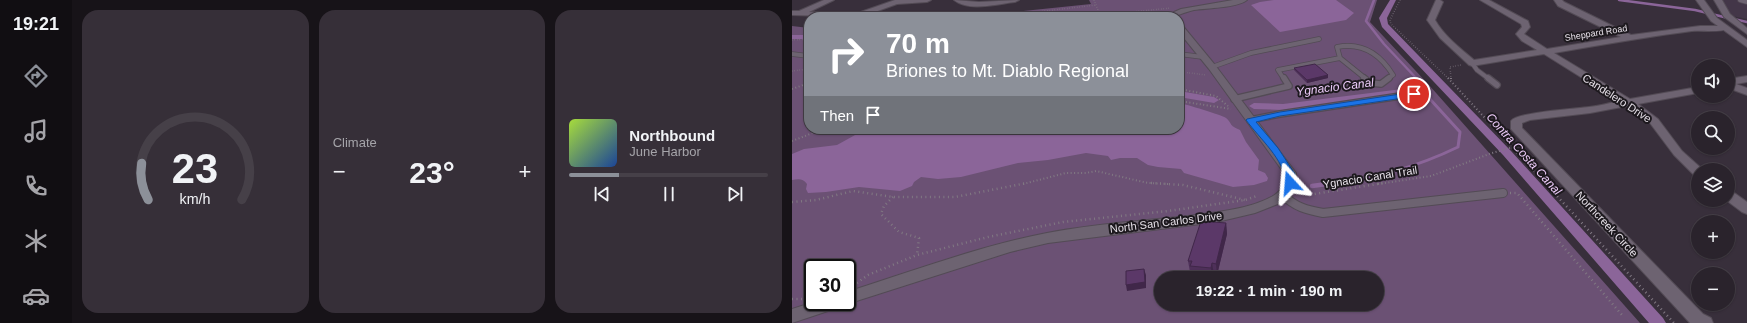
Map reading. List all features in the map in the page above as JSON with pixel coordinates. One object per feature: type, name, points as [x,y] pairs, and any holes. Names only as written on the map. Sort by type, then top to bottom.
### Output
[{"type":"street","points":[[796,13],[830,0]]},
{"type":"street","points":[[871,12],[899,1],[927,0]]},
{"type":"street","points":[[958,0],[967,4],[976,5],[1015,0]]},
{"type":"street","points":[[1178,12],[1181,10],[1231,4],[1243,0]]},
{"type":"street","name":"Candelero Drive","points":[[1484,0],[1522,21],[1526,25],[1521,31],[1521,36],[1629,103],[1654,121],[1678,152],[1691,165]]},
{"type":"street","points":[[1558,0],[1561,4],[1630,38]]},
{"type":"street","points":[[1700,0],[1707,13],[1724,28],[1747,44]]},
{"type":"street","points":[[1718,0],[1727,15],[1747,32]]},
{"type":"street","points":[[1440,2],[1431,20],[1433,25],[1453,47],[1472,62]]},
{"type":"street","name":"Sheppard Road","points":[[1472,62],[1700,28],[1724,28]]},
{"type":"street","points":[[1184,33],[1215,72],[1233,106],[1250,120],[1274,150],[1290,174],[1290,183],[1287,196]]},
{"type":"street","points":[[1735,82],[1747,79]]},
{"type":"street","points":[[1735,86],[1747,92]]},
{"type":"street","points":[[1629,103],[1691,91]]},
{"type":"street","name":"Northcreek Circle","points":[[1629,103],[1590,110],[1529,117],[1516,121],[1518,129],[1697,319],[1705,323]]},
{"type":"street","name":"North San Carlos Drive","points":[[856,295],[1009,247],[1048,238],[1114,228],[1217,217],[1270,203],[1287,196]]},
{"type":"street","points":[[1735,200],[1747,209]]},
{"type":"street","points":[[792,316],[807,311]]},
{"type":"lane","points":[[1740,0],[1747,2]]},
{"type":"lane","points":[[1215,72],[1223,61],[1261,50],[1319,39]]},
{"type":"lane","points":[[1346,44],[1364,47],[1376,55],[1389,67],[1393,75],[1381,84],[1370,83],[1340,58],[1337,47],[1346,44]]},
{"type":"lane","points":[[792,54],[804,56]]},
{"type":"lane","points":[[1184,55],[1203,57]]},
{"type":"lane","points":[[1233,106],[1289,86],[1278,70],[1340,58]]},
{"type":"lane","points":[[1472,62],[1477,70],[1497,85]]},
{"type":"lane","points":[[1250,120],[1280,114],[1414,94]]},
{"type":"lane","points":[[1287,196],[1303,210],[1323,213],[1503,193]]},
{"type":"path","points":[[1094,0],[1099,12]]},
{"type":"path","points":[[1400,0],[1390,20],[1391,24],[1451,81],[1674,323]]},
{"type":"path","points":[[1037,12],[1096,5]]},
{"type":"path","points":[[1128,12],[1174,7]]},
{"type":"path","points":[[792,40],[804,39]]},
{"type":"path","points":[[1451,81],[1450,67],[1472,62]]},
{"type":"path","points":[[792,71],[800,68],[804,68]]},
{"type":"path","points":[[1184,71],[1215,72]]},
{"type":"path","points":[[792,89],[804,85]]},
{"type":"path","points":[[1184,90],[1216,96],[1233,106]]},
{"type":"path","points":[[1184,101],[1233,106]]},
{"type":"path","points":[[792,141],[810,134]]},
{"type":"path","name":"Ygnacio Canal Trail","points":[[1287,196],[1302,194],[1308,195],[1431,176],[1450,170],[1478,157],[1513,147]]},
{"type":"path","points":[[792,202],[816,200],[853,192],[893,196],[955,198],[1024,184],[1066,173],[1086,173],[1096,171],[1148,183],[1183,185],[1245,200],[1262,195]]},
{"type":"path","points":[[1503,193],[1517,193],[1622,315]]},
{"type":"path","points":[[1287,196],[1302,194]]},
{"type":"path","points":[[856,284],[868,275],[918,255],[919,238],[912,235],[905,235],[887,222],[881,214],[884,206],[893,196]]},
{"type":"shaded area","points":[[1089,0],[1377,0],[1370,22],[1429,85],[1640,323],[792,323],[792,26],[804,27],[804,134],[1184,134],[1184,12],[1014,12],[1091,4]]},
{"type":"shaded area","points":[[1274,0],[1336,0],[1354,13],[1346,20],[1280,32],[1251,5]]},
{"type":"shaded area","points":[[1718,0],[1747,0],[1747,19],[1727,15]]},
{"type":"shaded area","points":[[1184,104],[1226,118],[1234,127],[1240,130],[1246,142],[1259,160],[1258,170],[1265,173],[1268,178],[1267,181],[1254,185],[1233,187],[1184,173],[1181,169],[1148,165],[1137,158],[1120,158],[1111,160],[1108,156],[1086,153],[1048,160],[1018,163],[961,177],[938,179],[921,177],[914,182],[912,186],[900,191],[859,187],[808,193],[806,189],[807,184],[804,181],[798,179],[792,180],[792,154],[804,149],[837,145],[857,134],[1184,134]]},
{"type":"building","points":[[1315,64],[1328,75],[1307,80],[1294,68]]},
{"type":"building","points":[[1201,221],[1226,223],[1216,264],[1212,263],[1211,268],[1190,266],[1192,261],[1188,261]]},
{"type":"building","points":[[1144,269],[1145,282],[1126,285],[1126,271]]},
{"type":"waterway","points":[[1374,0],[1366,21],[1384,44],[1417,79]]},
{"type":"waterway","name":"Contra Costa Canal","points":[[1393,0],[1383,18],[1385,25],[1507,153],[1658,323]]},
{"type":"waterway","points":[[1619,0],[1695,10],[1728,18]]},
{"type":"waterway","points":[[1734,19],[1747,22]]},
{"type":"waterway","name":"Ygnacio Canal","points":[[792,37],[804,37]]},
{"type":"waterway","points":[[1327,184],[1361,179],[1394,171],[1427,161],[1458,147],[1460,132],[1429,98],[1430,94],[1416,78]]},
{"type":"waterway","name":"Ygnacio Canal","points":[[1254,106],[1283,107],[1418,90]]},
{"type":"waterway","name":"Ygnacio Canal","points":[[1184,95],[1214,100]]},
{"type":"waterway","points":[[1312,186],[1334,183]]},
{"type":"route","points":[[1290,183],[1290,174],[1274,150],[1250,120],[1280,114],[1414,94]]}]
